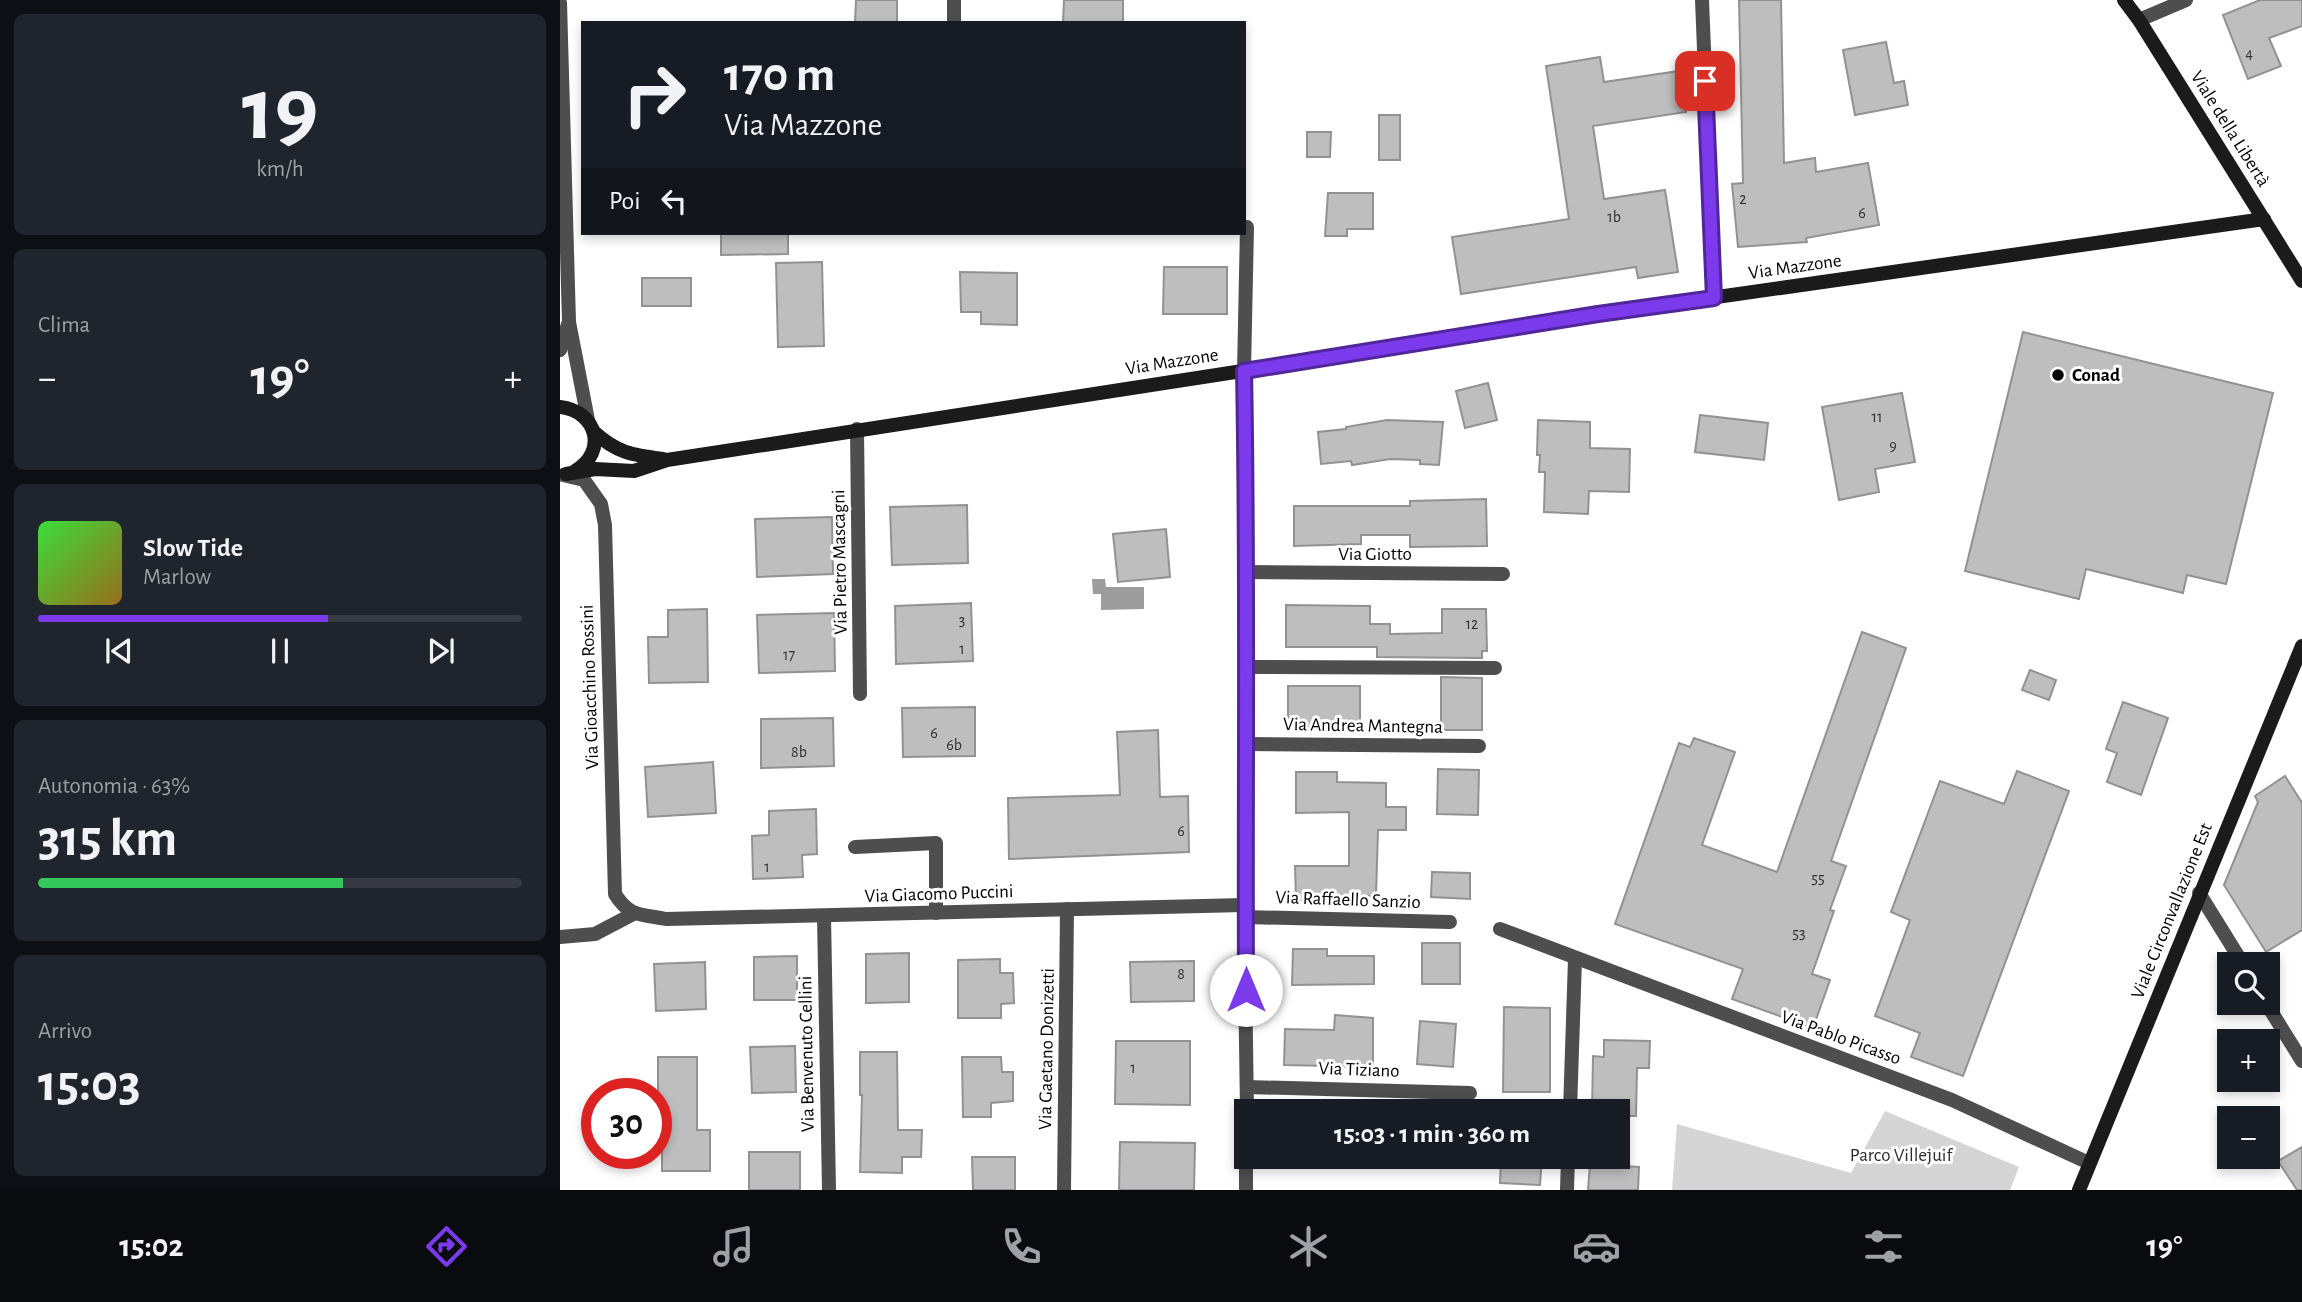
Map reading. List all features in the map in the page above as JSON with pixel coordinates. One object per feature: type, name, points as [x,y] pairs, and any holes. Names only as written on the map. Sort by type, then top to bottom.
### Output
[{"type":"main road","name":"Viale della Libertà","points":[[2124,0],[2302,281]]},
{"type":"main road","name":"Via Mazzone","points":[[563,475],[595,469],[634,471],[667,460],[857,429],[1598,314],[2264,219]]},
{"type":"main road","name":"Via Mazzone","points":[[560,407],[571,408],[615,449],[628,455],[667,460]]},
{"type":"main road","points":[[563,475],[586,464],[592,454],[595,443],[591,426]]},
{"type":"main road","name":"Viale Circonvallazione Est","points":[[2078,1190],[2302,646]]},
{"type":"street","points":[[954,0],[954,21]]},
{"type":"street","points":[[1702,0],[1714,298]]},
{"type":"street","points":[[2139,20],[2186,0]]},
{"type":"street","points":[[560,3],[569,322],[591,426]]},
{"type":"street","points":[[1247,227],[1244,371],[1247,572],[1247,1099]]},
{"type":"street","points":[[560,349],[569,322]]},
{"type":"street","name":"Via Pietro Mascagni","points":[[857,429],[860,694]]},
{"type":"street","name":"Via Gioacchino Rossini","points":[[563,475],[584,480],[601,504],[605,525],[615,894],[624,908],[635,913]]},
{"type":"street","name":"Via Giotto","points":[[1247,572],[1503,574]]},
{"type":"street","points":[[1247,667],[1495,668]]},
{"type":"street","name":"Via Andrea Mantegna","points":[[1246,744],[1479,747]]},
{"type":"street","points":[[855,847],[936,844],[936,913]]},
{"type":"street","points":[[2199,893],[2236,952]]},
{"type":"street","name":"Via Giacomo Puccini","points":[[635,913],[666,919],[1068,909],[1245,911]]},
{"type":"street","name":"Via Gaetano Donizetti","points":[[1064,1190],[1068,909]]},
{"type":"street","name":"Via Raffaello Sanzio","points":[[1245,911],[1450,922]]},
{"type":"street","points":[[560,937],[595,933],[635,913]]},
{"type":"street","name":"Via Benvenuto Cellini","points":[[824,916],[829,1190]]},
{"type":"street","name":"Via Pablo Picasso","points":[[1500,929],[1952,1100],[2090,1163]]},
{"type":"street","points":[[1570,1099],[1575,959]]},
{"type":"street","points":[[2273,1015],[2302,1061]]},
{"type":"street","name":"Via Tiziano","points":[[1247,1087],[1470,1093]]},
{"type":"street","points":[[1246,1169],[1246,1190]]},
{"type":"street","points":[[1567,1190],[1568,1169]]},
{"type":"green space","name":"Parco Villejuif","points":[[1885,1111],[2019,1167],[2010,1190],[1672,1190],[1677,1124],[1851,1173]]},
{"type":"shaded area","points":[[1092,579],[1105,579],[1106,587],[1144,587],[1144,609],[1101,610],[1101,594],[1093,594]]},
{"type":"building","points":[[856,0],[897,0],[897,21],[855,21]]},
{"type":"building","points":[[1064,0],[1123,0],[1123,21],[1063,21]]},
{"type":"building","points":[[1739,0],[1781,0],[1784,163],[1815,158],[1816,172],[1868,163],[1879,225],[1806,238],[1807,242],[1738,247],[1732,184],[1743,183]]},
{"type":"building","points":[[2260,0],[2302,0],[2302,26],[2269,38],[2281,66],[2248,79],[2223,15]]},
{"type":"building","points":[[1886,42],[1894,83],[1904,81],[1908,105],[1855,115],[1843,50]]},
{"type":"building","points":[[1600,57],[1604,82],[1679,71],[1686,112],[1593,126],[1604,199],[1665,190],[1678,272],[1638,278],[1636,267],[1461,294],[1452,237],[1569,219],[1546,66]]},
{"type":"building","points":[[1379,115],[1400,115],[1400,160],[1379,160]]},
{"type":"building","points":[[1307,132],[1331,132],[1330,157],[1307,157]]},
{"type":"building","points":[[1328,193],[1373,193],[1373,229],[1347,229],[1347,236],[1325,236]]},
{"type":"building","points":[[721,235],[788,235],[788,254],[721,255]]},
{"type":"building","points":[[822,262],[824,346],[778,347],[776,263]]},
{"type":"building","points":[[1164,267],[1227,267],[1227,314],[1163,314]]},
{"type":"building","points":[[960,272],[1017,273],[1017,325],[981,324],[981,312],[961,312]]},
{"type":"building","points":[[642,278],[691,278],[691,306],[642,306]]},
{"type":"building","points":[[2023,332],[2273,393],[2226,584],[2187,575],[2183,593],[2086,569],[2079,599],[1965,571]]},
{"type":"building","points":[[1488,383],[1497,420],[1465,428],[1456,391]]},
{"type":"building","points":[[1902,393],[1915,462],[1875,469],[1879,492],[1839,500],[1822,407]]},
{"type":"building","points":[[1700,415],[1768,423],[1764,460],[1695,452]]},
{"type":"building","points":[[1387,420],[1443,422],[1439,465],[1420,464],[1420,460],[1390,459],[1352,465],[1351,461],[1321,464],[1318,432]]},
{"type":"building","points":[[1538,420],[1590,422],[1590,448],[1630,449],[1629,492],[1589,491],[1588,514],[1544,512],[1545,472],[1539,472]]},
{"type":"building","points":[[1486,499],[1487,546],[1410,547],[1410,535],[1361,535],[1361,544],[1294,546],[1294,506],[1410,506],[1410,501]]},
{"type":"building","points":[[967,505],[968,563],[892,565],[890,507]]},
{"type":"building","points":[[832,517],[833,574],[757,577],[755,519]]},
{"type":"building","points":[[1166,529],[1170,577],[1118,582],[1113,534]]},
{"type":"building","points":[[971,603],[973,661],[896,664],[895,606]]},
{"type":"building","points":[[1286,605],[1370,606],[1370,624],[1390,624],[1390,634],[1442,633],[1442,609],[1486,609],[1487,651],[1482,651],[1482,658],[1377,657],[1377,647],[1286,647]]},
{"type":"building","points":[[707,609],[708,682],[649,683],[648,637],[668,637],[668,610]]},
{"type":"building","points":[[834,613],[835,671],[759,673],[757,615]]},
{"type":"building","points":[[1862,632],[1906,648],[1831,861],[1846,866],[1812,974],[1830,980],[1813,1028],[1732,999],[1743,969],[1615,924],[1679,743],[1690,747],[1694,738],[1735,752],[1702,845],[1777,872]]},
{"type":"building","points":[[2030,670],[2056,680],[2049,700],[2022,690]]},
{"type":"building","points":[[1441,677],[1482,678],[1482,730],[1441,730]]},
{"type":"building","points":[[1288,686],[1360,686],[1360,726],[1288,726]]},
{"type":"building","points":[[2123,702],[2168,718],[2141,795],[2107,782],[2117,753],[2106,749]]},
{"type":"building","points":[[975,707],[975,756],[903,757],[902,708]]},
{"type":"building","points":[[833,718],[834,766],[761,768],[761,719]]},
{"type":"building","points":[[1158,730],[1160,797],[1188,796],[1189,852],[1009,859],[1008,798],[1120,795],[1117,732]]},
{"type":"building","points":[[713,762],[716,813],[648,817],[645,767]]},
{"type":"building","points":[[1438,769],[1479,770],[1478,815],[1437,814]]},
{"type":"building","points":[[2017,771],[2069,791],[1963,1076],[1911,1057],[1920,1033],[1875,1016],[1910,920],[1891,912],[1940,781],[2004,804]]},
{"type":"building","points":[[1296,772],[1337,772],[1337,782],[1386,783],[1386,807],[1406,807],[1406,830],[1378,830],[1376,896],[1339,895],[1339,901],[1296,900],[1295,866],[1349,866],[1349,812],[1296,813]]},
{"type":"building","points":[[2285,776],[2302,803],[2302,930],[2266,952],[2224,885],[2258,802],[2255,796]]},
{"type":"building","points":[[816,809],[817,854],[802,855],[803,877],[753,879],[752,836],[769,835],[769,811]]},
{"type":"building","points":[[1432,872],[1470,873],[1470,899],[1431,897]]},
{"type":"building","points":[[1422,943],[1460,943],[1460,984],[1422,984]]},
{"type":"building","points":[[1293,949],[1327,949],[1327,956],[1374,956],[1374,984],[1292,985]]},
{"type":"building","points":[[909,953],[909,1002],[866,1003],[866,954]]},
{"type":"building","points":[[797,956],[797,1000],[754,1000],[754,957]]},
{"type":"building","points":[[1000,959],[1000,973],[1013,973],[1014,1003],[1001,1004],[1001,1018],[958,1018],[958,960]]},
{"type":"building","points":[[1194,961],[1194,1001],[1131,1002],[1130,962]]},
{"type":"building","points":[[705,962],[706,1009],[656,1011],[654,964]]},
{"type":"building","points":[[1504,1007],[1550,1008],[1550,1092],[1503,1092]]},
{"type":"building","points":[[1335,1015],[1373,1018],[1373,1067],[1284,1065],[1285,1029],[1334,1030]]},
{"type":"building","points":[[1420,1021],[1456,1024],[1453,1067],[1417,1064]]},
{"type":"building","points":[[1604,1040],[1650,1041],[1649,1068],[1637,1068],[1636,1116],[1630,1116],[1630,1099],[1592,1099],[1593,1056],[1604,1057]]},
{"type":"building","points":[[1116,1041],[1190,1041],[1190,1105],[1115,1104]]},
{"type":"building","points":[[795,1046],[796,1092],[752,1093],[750,1047]]},
{"type":"building","points":[[860,1052],[897,1052],[898,1130],[922,1130],[921,1157],[902,1157],[902,1173],[860,1172]]},
{"type":"building","points":[[658,1057],[697,1057],[697,1130],[710,1130],[710,1171],[662,1171],[672,1169],[672,1078],[658,1078]]},
{"type":"building","points":[[962,1057],[1001,1057],[1002,1072],[1013,1072],[1013,1101],[991,1103],[991,1117],[963,1117]]},
{"type":"building","points":[[1120,1142],[1195,1143],[1194,1190],[1119,1190]]},
{"type":"building","points":[[2302,1147],[2302,1190],[2297,1190],[2280,1160]]},
{"type":"building","points":[[749,1152],[800,1152],[800,1190],[749,1190]]},
{"type":"building","points":[[972,1157],[1015,1157],[1015,1190],[973,1190]]},
{"type":"building","points":[[1639,1167],[1638,1190],[1588,1190],[1590,1169]]},
{"type":"building","points":[[1501,1169],[1541,1169],[1540,1185],[1500,1183]]},
{"type":"place","name":"Conad","points":[[2058,375]]},
{"type":"route","points":[[1246,990],[1244,905],[1247,572],[1244,371],[1714,298],[1705,81]]}]
